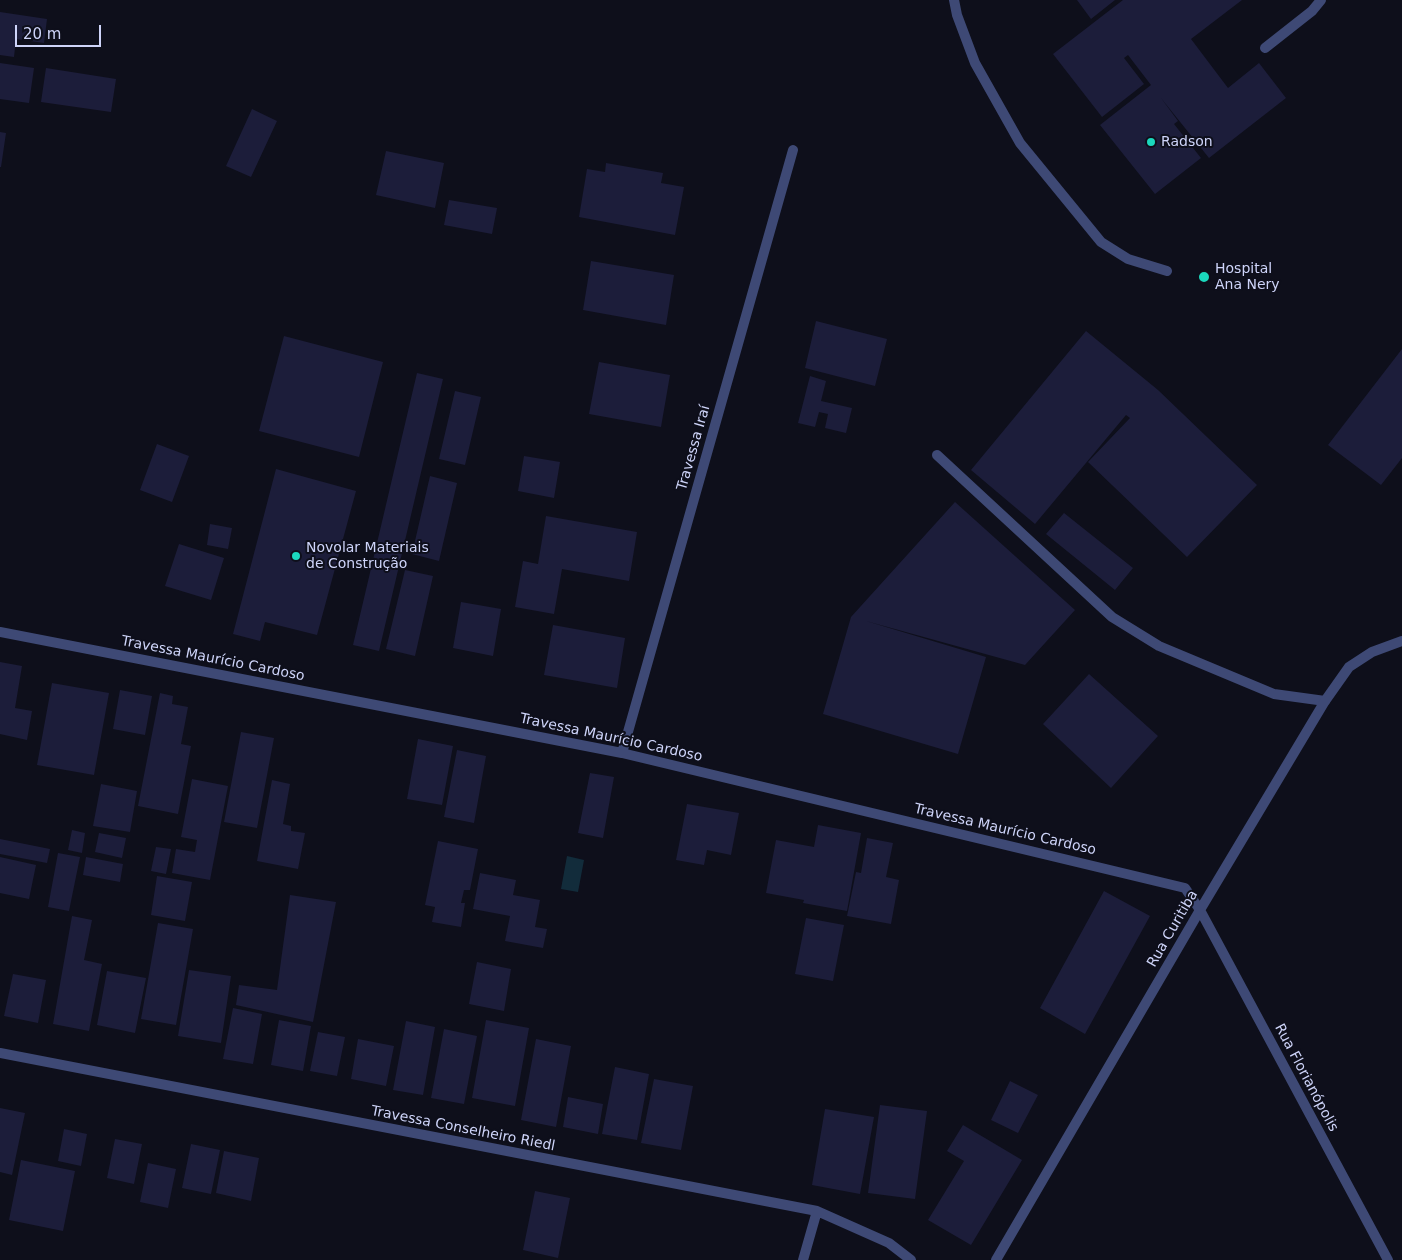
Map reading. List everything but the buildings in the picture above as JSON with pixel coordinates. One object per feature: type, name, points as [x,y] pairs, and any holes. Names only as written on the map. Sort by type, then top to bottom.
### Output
[{"type":"street","points":[[954,0],[957,15],[974,63],[1020,143],[1101,242],[1128,259],[1167,271]]},
{"type":"street","points":[[1265,48],[1312,11],[1321,0]]},
{"type":"street","name":"Travessa Iraí","points":[[622,752],[793,150]]},
{"type":"street","points":[[937,455],[1112,617],[1159,646],[1274,694],[1325,701]]},
{"type":"street","name":"Travessa Maurício Cardoso","points":[[0,632],[622,752],[1185,888],[1200,910]]},
{"type":"street","name":"Rua Curitiba","points":[[996,1260],[1200,910],[1325,701],[1349,667],[1372,652],[1402,641]]},
{"type":"street","name":"Rua Florianópolis","points":[[1200,910],[1388,1260]]},
{"type":"street","name":"Travessa Conselheiro Riedl","points":[[0,1053],[817,1211],[889,1243],[911,1260]]},
{"type":"street","points":[[802,1260],[817,1211]]},
{"type":"water","points":[[567,856],[584,860],[578,892],[561,889]]},
{"type":"place","name":"Radson","points":[[1151,142]]},
{"type":"place","name":"Hospital Ana Nery","points":[[1204,277]]},
{"type":"place","name":"Novolar Materiais de Construção","points":[[296,556]]}]
